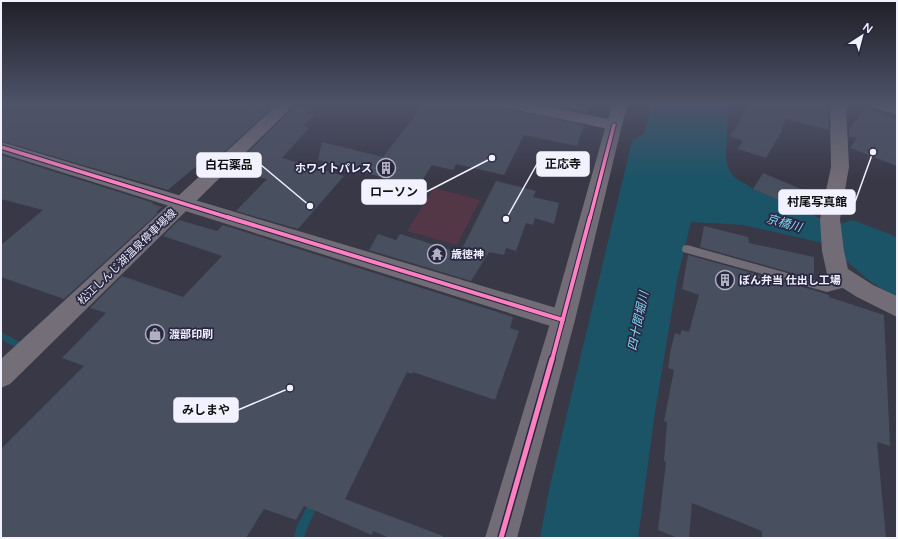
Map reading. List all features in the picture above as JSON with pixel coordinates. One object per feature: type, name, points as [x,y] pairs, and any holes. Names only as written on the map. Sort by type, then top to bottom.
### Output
[{"type":"main road","name":"松江しんじ湖温泉停車場線","points":[[1,376],[261,129]]},
{"type":"street","points":[[501,538],[562,320],[613,129]]},
{"type":"street","points":[[839,129],[840,167],[830,220],[833,251],[838,274],[849,282],[897,307]]},
{"type":"street","points":[[1,146],[562,320]]},
{"type":"lane","points":[[687,249],[827,288],[849,282]]},
{"type":"shaded area","points":[[434,188],[480,200],[457,245],[407,231]]},
{"type":"water","points":[[645,129],[727,129],[726,159],[729,170],[734,177],[757,191],[836,225],[853,220],[897,237],[897,296],[879,287],[866,278],[823,243],[743,225],[691,222],[677,280],[655,412],[638,538],[540,538],[550,485],[632,141],[644,133]]},
{"type":"building","points":[[1,129],[249,129],[210,165],[200,163],[168,190],[1,141]]},
{"type":"building","points":[[271,129],[308,129],[282,158],[344,176],[298,229],[236,211],[267,179],[230,170]]},
{"type":"building","points":[[405,129],[583,129],[577,146],[524,135],[504,175],[456,164],[453,170],[432,165],[418,187],[318,160],[322,142],[383,157]]},
{"type":"building","points":[[734,129],[782,129],[766,158],[738,149],[743,141],[730,136]]},
{"type":"building","points":[[849,129],[897,129],[897,166],[850,148],[857,138],[849,137]]},
{"type":"building","points":[[1,155],[154,203],[152,204],[162,207],[156,212],[158,213],[64,299],[1,277],[1,245],[43,210],[1,199]]},
{"type":"building","points":[[763,173],[815,195],[808,213],[753,189]]},
{"type":"building","points":[[496,181],[536,191],[533,197],[559,203],[554,224],[535,218],[533,225],[526,223],[516,251],[506,248],[504,255],[489,252],[471,281],[369,250],[378,234],[396,240],[400,234],[460,253]]},
{"type":"building","points":[[179,220],[217,231],[223,225],[513,317],[510,328],[519,331],[495,400],[413,372],[412,374],[407,372],[345,499],[443,536],[443,538],[390,538],[373,531],[372,535],[304,506],[296,520],[264,509],[246,538],[1,538],[1,449],[84,366],[62,358],[106,313],[90,308],[122,276],[183,297],[222,256],[163,236]]},
{"type":"building","points":[[704,226],[748,237],[749,243],[814,257],[814,279],[700,247]]},
{"type":"building","points":[[688,255],[813,290],[829,295],[829,297],[884,315],[890,446],[877,442],[886,538],[762,538],[762,531],[692,503],[689,538],[678,538],[658,530],[666,462],[664,461],[667,422],[664,421],[674,370],[668,368],[671,348],[675,333],[680,335],[682,330],[689,332],[699,295],[682,289]]},
{"type":"waterway","points":[[1,335],[17,344]]},
{"type":"waterway","points":[[299,538],[301,530],[314,502]]},
{"type":"cycle path","points":[[501,538],[563,320],[613,129]]},
{"type":"cycle path","points":[[1,147],[563,320]]},
{"type":"place","name":"村尾写真館","points":[[873,152]]},
{"type":"place","name":"ローソン","points":[[492,158]]},
{"type":"place","name":"ホワイトパレス","points":[[386,168]]},
{"type":"place","name":"白石薬品","points":[[310,206]]},
{"type":"place","name":"正応寺","points":[[506,219]]},
{"type":"place","name":"歳徳神","points":[[437,254]]},
{"type":"place","name":"ぼん弁当 仕出し工場","points":[[725,280]]},
{"type":"place","name":"渡部印刷","points":[[155,334]]},
{"type":"place","name":"みしまや","points":[[290,388]]},
{"type":"water label","name":"京橋川","points":[[784,223]]},
{"type":"water label","name":"四十間堀川","points":[[638,321]]}]
